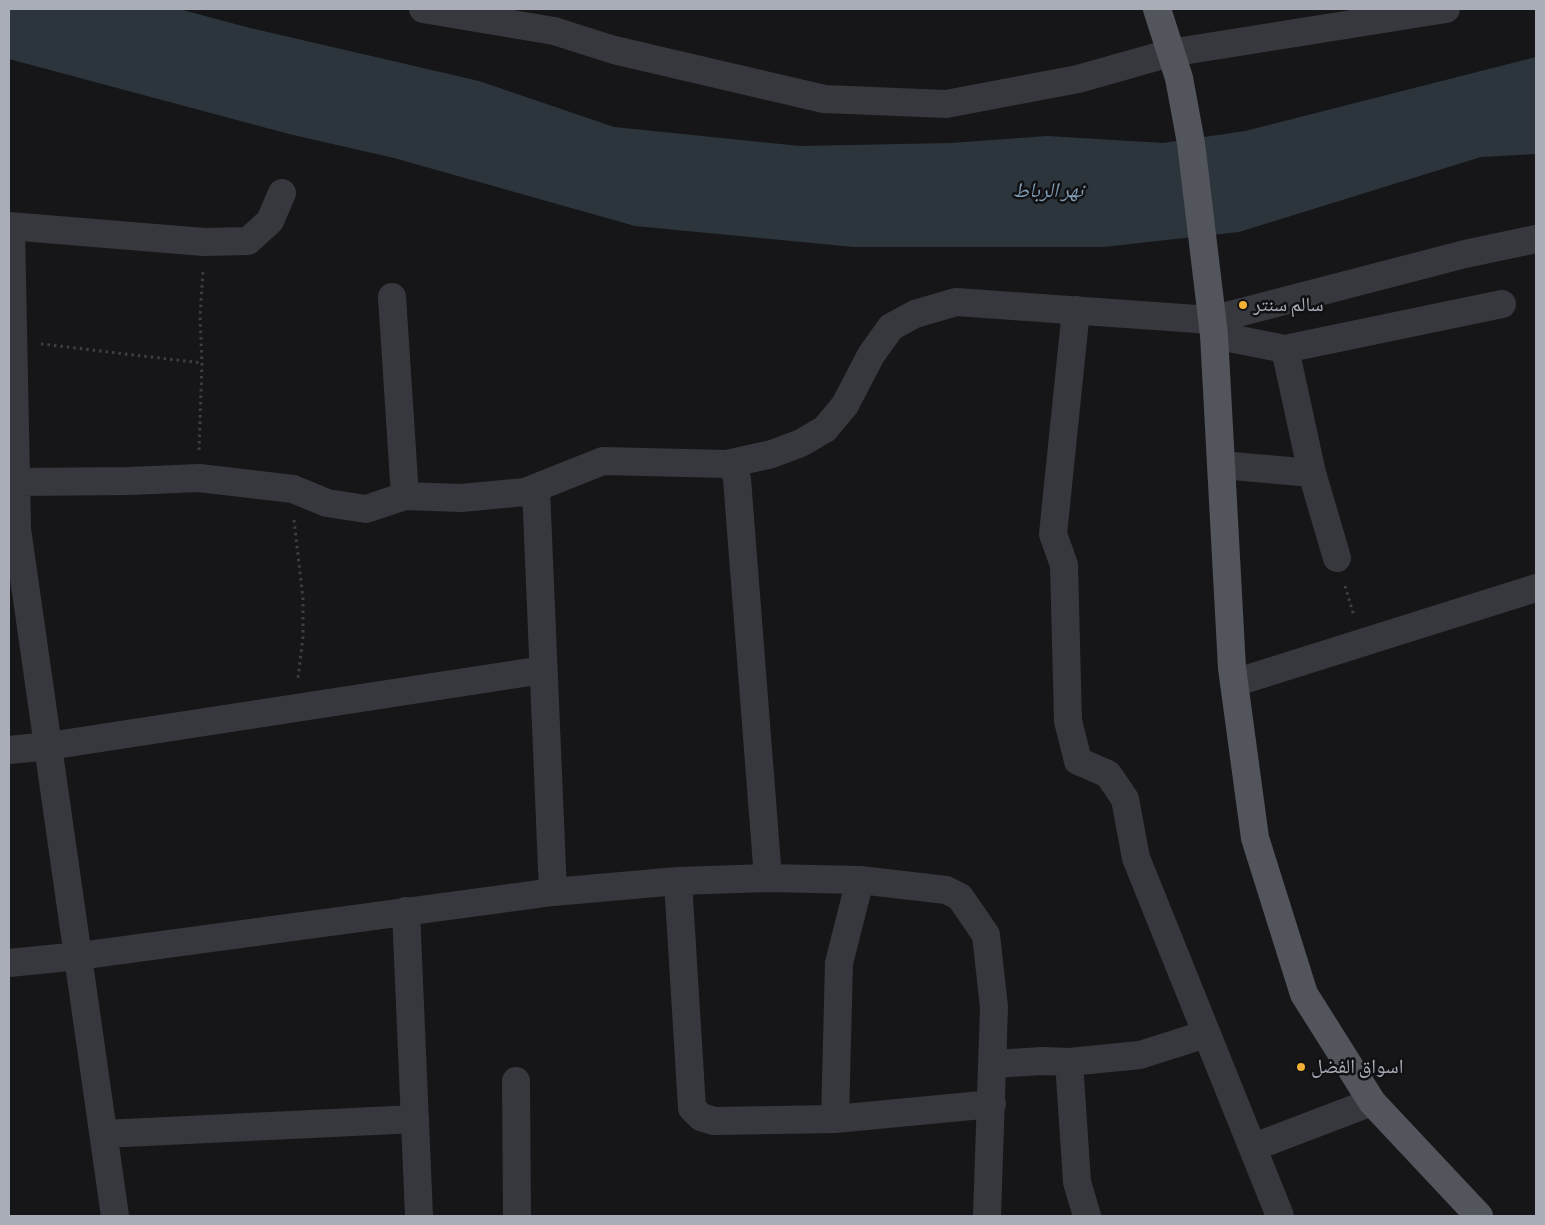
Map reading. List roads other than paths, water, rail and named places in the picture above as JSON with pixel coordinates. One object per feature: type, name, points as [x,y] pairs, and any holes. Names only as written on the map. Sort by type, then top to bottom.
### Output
[{"type":"main road","points":[[1157,9],[1179,78],[1191,143],[1211,318],[1234,682],[1255,838],[1304,994],[1372,1102],[1479,1216]]},
{"type":"street","points":[[423,9],[556,20],[614,50],[824,100],[946,104],[1078,79],[1170,53],[1446,9]]},
{"type":"street","points":[[115,1216],[49,746],[13,529],[16,482],[10,227],[204,242],[248,241],[270,221],[282,193]]},
{"type":"street","points":[[16,482],[199,478],[293,489],[327,503],[366,509],[405,496],[461,498],[525,492],[603,461],[727,464],[772,454],[801,443],[826,429],[845,405],[871,355],[892,327],[915,314],[956,302],[1211,318],[1465,254],[1536,239]]},
{"type":"street","points":[[392,297],[405,496]]},
{"type":"street","points":[[1211,318],[1285,349],[1502,304]]},
{"type":"street","points":[[1076,310],[1053,534],[1064,565],[1068,721],[1078,762],[1108,774],[1125,799],[1136,858],[1206,1034],[1254,1147],[1280,1216]]},
{"type":"street","points":[[1285,349],[1312,473],[1337,558]]},
{"type":"street","points":[[727,464],[734,469],[737,479],[768,878]]},
{"type":"street","points":[[1221,465],[1312,473]]},
{"type":"street","points":[[536,489],[553,892]]},
{"type":"street","points":[[1234,682],[1358,632],[1536,588]]},
{"type":"street","points":[[9,750],[49,746],[543,670]]},
{"type":"street","points":[[9,963],[79,956],[406,910],[553,892],[678,881],[768,878],[860,880],[946,890],[960,897],[986,935],[994,1007],[988,1216]]},
{"type":"street","points":[[834,1119],[839,963],[860,880]]},
{"type":"street","points":[[678,881],[692,1108],[701,1117],[714,1121],[834,1119],[992,1104]]},
{"type":"street","points":[[406,910],[419,1216]]},
{"type":"street","points":[[993,1064],[1043,1061],[1069,1062],[1140,1055],[1206,1034]]},
{"type":"street","points":[[1069,1062],[1077,1182],[1087,1216]]},
{"type":"street","points":[[516,1081],[517,1216]]},
{"type":"street","points":[[1254,1147],[1372,1102]]},
{"type":"street","points":[[104,1134],[415,1119]]},
{"type":"water","name":"نهر الرباط","points":[[9,9],[179,9],[246,27],[479,81],[614,127],[800,146],[951,143],[1047,136],[1163,143],[1245,131],[1536,57],[1536,154],[1481,157],[1239,232],[1103,247],[854,247],[635,226],[394,158],[289,134],[9,59]]},
{"type":"place","name":"سالم سنتر","points":[[1243,305]]},
{"type":"place","name":"اسواق الفضل","points":[[1301,1067]]}]
